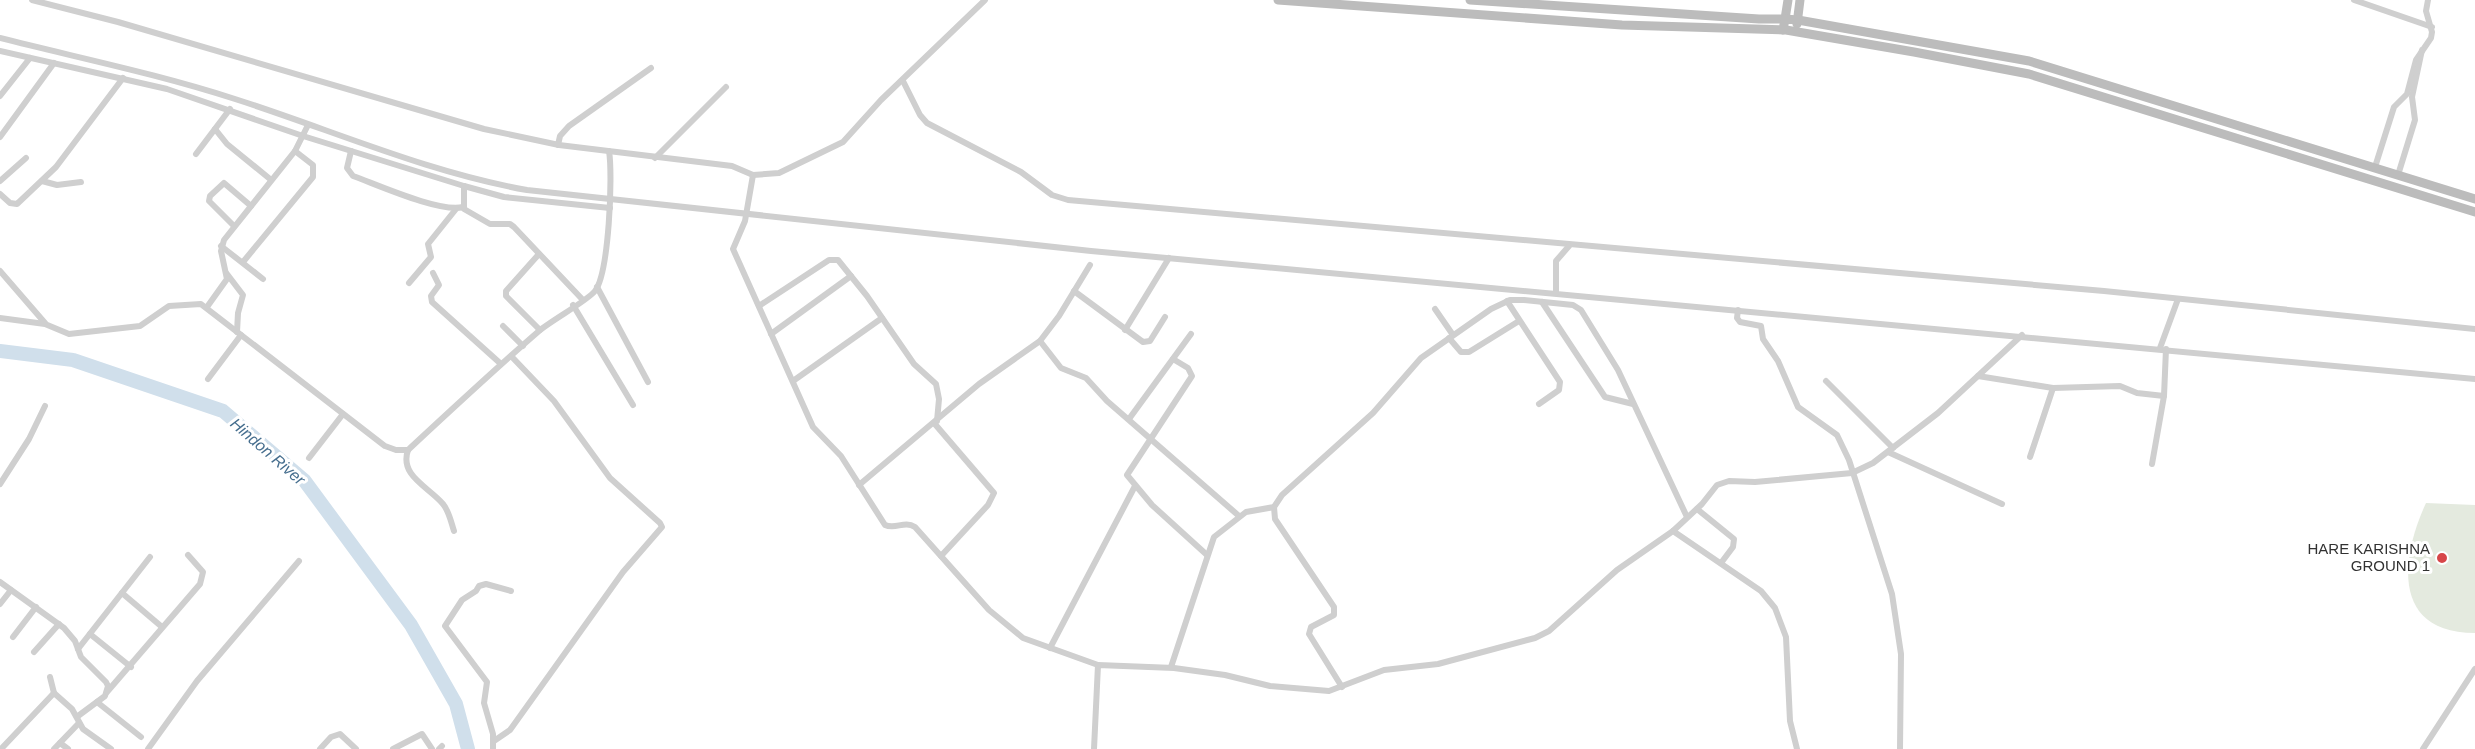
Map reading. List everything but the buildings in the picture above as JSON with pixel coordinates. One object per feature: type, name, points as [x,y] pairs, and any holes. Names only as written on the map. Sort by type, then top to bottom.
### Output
[{"type":"street","points":[[32,0],[118,22],[484,129],[558,145],[732,166],[753,175],[779,172],[829,151],[843,142],[881,100],[985,0]]},
{"type":"street","points":[[1278,0],[1364,3],[1622,25],[1796,32],[2029,74],[2475,212]]},
{"type":"street","points":[[1470,0],[1798,20],[2029,61],[2399,171],[2475,199]]},
{"type":"street","points":[[1783,30],[1788,0]]},
{"type":"street","points":[[1796,32],[1800,0]]},
{"type":"street","points":[[2354,0],[2432,27]]},
{"type":"street","points":[[2368,178],[2375,165],[2394,107],[2407,94],[2416,60],[2430,38],[2432,27],[2426,11],[2428,0]]},
{"type":"street","points":[[0,38],[140,71],[236,99],[371,147],[500,185],[747,215],[1169,258],[2022,335],[2475,379]]},
{"type":"street","points":[[2399,171],[2415,120],[2412,97],[2422,50]]},
{"type":"street","points":[[1,53],[123,78],[230,109],[303,136],[464,186],[504,196],[610,208]]},
{"type":"street","points":[[0,96],[30,58]]},
{"type":"street","points":[[0,137],[54,63]]},
{"type":"street","points":[[558,145],[560,136],[569,126],[651,68]]},
{"type":"street","points":[[0,194],[10,203],[17,204],[42,181],[64,157],[123,78]]},
{"type":"street","points":[[903,81],[920,115],[927,123],[1021,172],[1052,195],[1068,200],[2178,299],[2475,329]]},
{"type":"street","points":[[655,158],[726,87]]},
{"type":"street","points":[[196,154],[230,109]]},
{"type":"street","points":[[207,307],[224,285],[227,274],[222,246],[234,226],[270,179],[295,151],[308,125]]},
{"type":"street","points":[[216,129],[227,144],[270,179]]},
{"type":"street","points":[[243,262],[313,177],[315,171],[313,165],[295,151]]},
{"type":"street","points":[[351,151],[347,168],[350,174],[422,201],[459,208],[490,224],[510,224],[582,299]]},
{"type":"street","points":[[609,151],[612,175],[610,208],[597,287],[648,382]]},
{"type":"street","points":[[0,181],[26,158]]},
{"type":"street","points":[[753,175],[747,215],[733,249],[813,427],[841,456],[885,525],[890,527],[911,524],[989,610],[1023,638],[1098,665],[1171,668],[1314,692],[1342,687],[1384,670],[1438,664],[1535,638],[1549,631],[1617,570],[1673,531],[1697,509],[1717,485],[1723,482],[1852,473],[1890,450],[1938,413],[2022,335]]},
{"type":"street","points":[[42,181],[57,185],[81,182]]},
{"type":"street","points":[[234,226],[209,201],[219,185],[224,183],[228,185],[250,206]]},
{"type":"street","points":[[409,283],[431,257],[428,244],[459,208],[464,186]]},
{"type":"street","points":[[222,246],[263,279]]},
{"type":"street","points":[[1556,293],[1556,261],[1569,246]]},
{"type":"street","points":[[539,254],[506,291],[506,296],[540,330]]},
{"type":"street","points":[[1125,330],[1169,258]]},
{"type":"street","points":[[759,306],[829,260],[838,260],[914,364],[936,384],[939,399],[935,422],[994,493],[988,505],[941,556]]},
{"type":"street","points":[[860,485],[979,384],[1040,341],[1059,316],[1090,265]]},
{"type":"street","points":[[0,272],[45,324]]},
{"type":"street","points":[[433,273],[439,285],[430,296],[432,302],[501,364]]},
{"type":"street","points":[[208,379],[239,333],[238,313],[243,294],[227,274]]},
{"type":"street","points":[[771,334],[851,276]]},
{"type":"street","points":[[454,531],[443,504],[408,471],[405,462],[408,450],[540,330],[597,287]]},
{"type":"street","points":[[1074,291],[1125,330],[1148,343],[1165,317]]},
{"type":"street","points":[[2152,464],[2164,396],[2163,349],[2178,299]]},
{"type":"street","points":[[1507,301],[1560,382],[1559,390],[1539,404]]},
{"type":"street","points":[[1342,687],[1309,634],[1311,627],[1334,615],[1335,607],[1275,519],[1274,507],[1282,495],[1373,413],[1421,358],[1507,301],[1573,305],[1581,310],[1618,370],[1687,517]]},
{"type":"street","points":[[1542,302],[1605,397],[1633,405]]},
{"type":"street","points":[[0,318],[45,324],[69,334],[140,326],[169,306],[194,303],[207,307],[391,449],[408,450]]},
{"type":"street","points":[[573,305],[633,405]]},
{"type":"street","points":[[1435,309],[1461,352],[1469,352],[1519,321]]},
{"type":"street","points":[[1738,310],[1740,322],[1761,326],[1763,339],[1778,361],[1798,406],[1837,435],[1846,451],[1892,594],[1901,654],[1900,749]]},
{"type":"street","points":[[793,381],[882,318]]},
{"type":"street","points":[[503,326],[523,346]]},
{"type":"street","points":[[1129,419],[1191,334]]},
{"type":"street","points":[[1040,341],[1061,368],[1081,374],[1239,516]]},
{"type":"street","points":[[494,741],[510,730],[623,572],[662,527],[610,478],[554,401],[512,357]]},
{"type":"street","points":[[1173,359],[1188,369],[1192,376],[1152,438],[1128,470],[1127,475],[1171,524],[1207,555]]},
{"type":"street","points":[[1978,376],[2053,388],[2120,386],[2137,393],[2164,396]]},
{"type":"street","points":[[1826,381],[1890,450],[2002,504]]},
{"type":"street","points":[[2030,457],[2053,388]]},
{"type":"street","points":[[0,484],[29,439],[45,406]]},
{"type":"street","points":[[309,458],[343,414]]},
{"type":"street","points":[[1050,648],[1135,486]]},
{"type":"street","points":[[1171,668],[1214,537],[1239,516],[1274,507]]},
{"type":"street","points":[[1697,509],[1734,539],[1733,547],[1721,563]]},
{"type":"street","points":[[1673,531],[1761,591],[1782,622],[1786,637],[1790,722],[1797,749]]},
{"type":"street","points":[[54,749],[78,719],[131,667],[203,578],[202,572],[188,555]]},
{"type":"street","points":[[78,649],[150,557]]},
{"type":"street","points":[[148,749],[197,681],[299,561]]},
{"type":"street","points":[[0,582],[59,624],[75,641],[86,663],[106,682],[107,692]]},
{"type":"street","points":[[493,749],[494,741],[485,711],[487,682],[446,626],[462,600],[476,591],[479,586],[486,584],[511,591]]},
{"type":"street","points":[[0,604],[11,590]]},
{"type":"street","points":[[122,593],[162,627]]},
{"type":"street","points":[[13,637],[36,607]]},
{"type":"street","points":[[34,652],[59,624]]},
{"type":"street","points":[[90,634],[131,667]]},
{"type":"street","points":[[1094,749],[1098,665]]},
{"type":"street","points":[[2423,749],[2475,669]]},
{"type":"street","points":[[50,677],[54,693],[111,749]]},
{"type":"street","points":[[1,749],[54,693]]},
{"type":"street","points":[[97,702],[141,737]]},
{"type":"street","points":[[320,749],[335,735],[340,734],[356,749]]},
{"type":"street","points":[[393,749],[422,734],[432,749]]},
{"type":"street","points":[[60,743],[68,749]]},
{"type":"shaded area","name":"HARE KARISHNA GROUND 1","points":[[2426,503],[2475,505],[2475,633],[2448,630],[2429,621],[2416,607],[2410,589],[2408,569],[2417,525]]},
{"type":"waterway","name":"Hindon River","points":[[0,351],[73,360],[223,411],[304,480],[411,625],[456,704],[468,749]]},
{"type":"place","name":"HARE KARISHNA GROUND 1","points":[[2442,558]]}]
